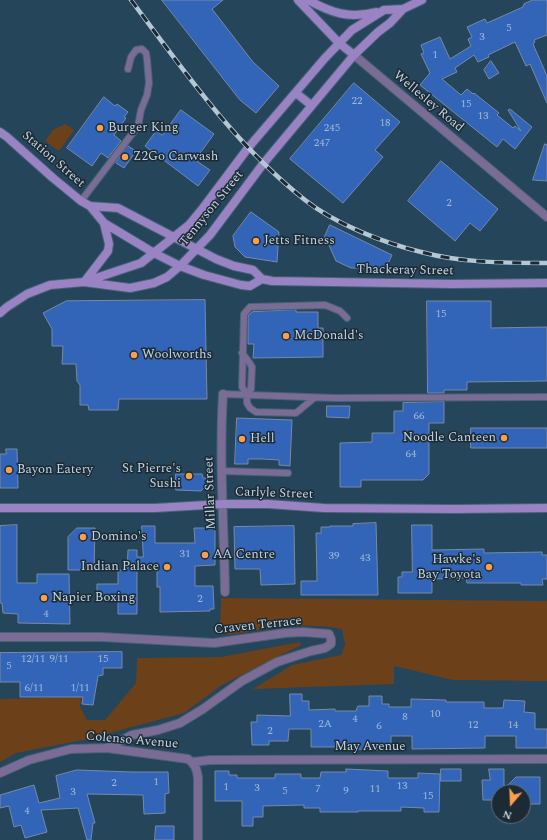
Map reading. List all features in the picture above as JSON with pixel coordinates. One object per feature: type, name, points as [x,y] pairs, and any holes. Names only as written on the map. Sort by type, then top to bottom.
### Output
[{"type":"main road","name":"Wellesley Road","points":[[298,0],[339,43],[354,55]]},
{"type":"main road","points":[[308,0],[322,8],[349,15],[362,15],[384,10],[402,9],[422,0]]},
{"type":"main road","name":"Tennyson Street","points":[[0,313],[22,297],[44,287],[64,283],[84,282],[130,288],[154,283],[167,277],[180,266],[215,229],[263,164],[354,55],[378,32],[390,23],[402,9]]},
{"type":"main road","name":"Tennyson Street","points":[[84,282],[141,263],[188,225],[203,208],[248,148],[339,43],[354,29],[384,10]]},
{"type":"main road","points":[[296,93],[311,105]]},
{"type":"main road","name":"Station Street","points":[[0,132],[53,178],[81,201],[90,206],[104,223],[154,253]]},
{"type":"main road","name":"Station Street","points":[[90,206],[118,208],[174,237]]},
{"type":"main road","points":[[84,282],[108,251],[109,244],[104,223]]},
{"type":"main road","name":"Thackeray Street","points":[[174,237],[196,249],[234,266],[253,270],[262,279],[272,281],[453,284],[547,283]]},
{"type":"main road","name":"Thackeray Street","points":[[154,253],[180,266],[204,275],[241,285],[250,286],[262,279]]},
{"type":"main road","name":"Carlyle Street","points":[[0,508],[155,508],[223,504],[268,504],[324,508],[547,508]]},
{"type":"street","name":"Wellesley Road","points":[[354,55],[547,217]]},
{"type":"street","name":"Millar Street","points":[[223,394],[221,423],[225,592]]},
{"type":"street","name":"Craven Terrace","points":[[0,637],[101,637],[214,643],[297,632],[321,632],[329,634],[331,644],[325,648],[311,650],[277,662],[242,681],[203,709],[180,723],[158,730],[132,735],[107,748]]},
{"type":"street","name":"Colenso Avenue","points":[[0,773],[29,760],[71,749],[107,748],[180,757],[193,762]]},
{"type":"street","name":"May Avenue","points":[[193,762],[217,760],[547,759]]},
{"type":"street","points":[[193,762],[197,768],[198,778],[198,840]]},
{"type":"lane","points":[[81,201],[138,126],[141,110],[148,95],[149,83],[146,54],[142,49],[136,50],[131,57],[128,69]]},
{"type":"lane","points":[[247,394],[242,387],[243,318],[244,314],[250,307],[325,305],[340,311],[347,318]]},
{"type":"lane","points":[[242,353],[252,368],[251,388],[247,394],[246,403],[250,408],[260,412],[296,413],[314,398]]},
{"type":"lane","points":[[223,394],[314,398],[547,397]]},
{"type":"lane","points":[[222,471],[288,473]]},
{"type":"shaded area","points":[[65,124],[74,130],[59,151],[45,141],[53,130]]},
{"type":"shaded area","points":[[221,598],[547,601],[547,681],[453,680],[394,666],[394,684],[253,689],[292,665],[341,655],[345,645],[342,629],[299,626],[270,628],[227,635],[220,628]]},
{"type":"shaded area","points":[[300,642],[301,645],[222,685],[184,713],[88,739],[16,753],[0,762],[0,699],[81,697],[80,707],[87,720],[105,720],[136,683],[137,658],[221,657]]},
{"type":"building","points":[[162,0],[223,0],[212,9],[253,62],[279,86],[256,113],[240,100]]},
{"type":"building","points":[[533,0],[547,0],[547,35],[534,40],[535,42],[533,44],[547,76],[547,103],[530,64],[526,66],[515,42],[488,55],[489,57],[478,62],[474,55],[455,68],[457,72],[442,79],[461,95],[467,89],[473,94],[474,93],[499,113],[497,115],[513,128],[515,126],[521,131],[508,110],[510,109],[532,127],[515,149],[503,139],[497,147],[420,85],[430,73],[421,54],[424,53],[421,45],[440,37],[450,59],[471,46],[468,39],[472,37],[467,27],[485,19],[487,23],[523,7],[524,4]]},
{"type":"building","points":[[491,61],[499,73],[489,79],[484,70]]},
{"type":"building","points":[[354,83],[400,122],[375,150],[383,157],[343,203],[290,159]]},
{"type":"building","name":"Burger King","points":[[104,97],[115,106],[117,104],[128,112],[124,117],[126,118],[114,135],[121,141],[108,158],[101,153],[92,166],[67,148]]},
{"type":"building","points":[[181,110],[214,134],[195,160],[210,170],[198,186],[145,146],[156,131],[162,135]]},
{"type":"building","points":[[545,144],[547,145],[547,181],[533,180]]},
{"type":"building","name":"Z2Go Carwash","points":[[128,146],[136,151],[124,168],[116,163]]},
{"type":"building","points":[[441,161],[498,209],[480,231],[470,223],[455,241],[408,201]]},
{"type":"building","name":"Jetts Fitness","points":[[251,212],[279,232],[277,262],[245,257],[235,247],[233,236]]},
{"type":"building","points":[[330,225],[392,255],[386,268],[351,268],[336,261],[328,243],[323,241]]},
{"type":"building","name":"Woolworths","points":[[205,300],[207,399],[119,399],[118,410],[89,410],[88,405],[80,405],[80,385],[77,381],[76,364],[62,364],[63,346],[52,346],[52,329],[43,313],[66,301]]},
{"type":"building","points":[[427,301],[491,301],[491,328],[547,327],[547,381],[467,382],[467,390],[444,390],[444,393],[428,393]]},
{"type":"building","name":"McDonald's","points":[[296,310],[296,312],[318,312],[318,328],[323,328],[323,357],[253,358],[254,344],[248,344],[248,316],[252,312]]},
{"type":"building","points":[[444,402],[444,423],[429,423],[429,474],[423,480],[361,480],[361,487],[340,487],[340,443],[372,442],[372,433],[394,433],[394,411],[403,411],[403,403]]},
{"type":"building","points":[[327,406],[350,406],[349,418],[327,417]]},
{"type":"building","points":[[237,418],[292,420],[290,466],[279,465],[279,460],[263,459],[248,459],[248,464],[235,464]]},
{"type":"building","points":[[471,428],[547,428],[547,448],[471,448]]},
{"type":"building","name":"Bayon Eatery","points":[[6,449],[17,449],[18,488],[0,488],[0,454],[6,454]]},
{"type":"building","name":"St Pierre's Sushi","points":[[176,474],[202,474],[203,478],[207,478],[207,485],[201,491],[176,490]]},
{"type":"building","points":[[376,523],[378,595],[301,595],[301,581],[317,581],[316,533],[321,533],[321,527],[353,526],[353,524]]},
{"type":"building","name":"Napier Boxing","points":[[17,525],[17,583],[37,583],[37,574],[69,574],[70,624],[18,623],[18,614],[3,613],[2,603],[0,603],[0,526]]},
{"type":"building","name":"Hawke's Bay Toyota","points":[[412,525],[432,525],[432,550],[484,549],[484,553],[542,552],[542,555],[547,555],[547,579],[542,579],[543,585],[521,585],[521,583],[467,583],[466,578],[432,579],[432,593],[398,593],[398,577],[402,577],[402,572],[412,572]]},
{"type":"building","points":[[142,526],[155,526],[155,543],[195,543],[194,528],[215,528],[215,565],[195,566],[195,586],[213,586],[214,609],[210,609],[210,611],[160,612],[160,587],[157,587],[157,567],[137,568],[137,614],[118,614],[118,599],[97,599],[97,584],[118,584],[118,570],[127,570],[128,550],[137,550],[137,557],[143,557]]},
{"type":"building","points":[[294,526],[295,584],[261,585],[260,569],[235,569],[234,527]]},
{"type":"building","points":[[77,528],[95,528],[94,570],[68,570],[68,537]]},
{"type":"building","points":[[122,652],[122,668],[103,668],[103,675],[98,676],[93,705],[82,704],[83,697],[20,697],[20,682],[0,682],[0,653]]},
{"type":"building","points":[[290,694],[302,694],[302,701],[309,701],[309,710],[335,709],[335,711],[356,711],[358,706],[369,706],[369,696],[382,696],[382,704],[389,704],[389,707],[411,707],[411,699],[446,700],[446,702],[484,702],[484,708],[503,708],[504,700],[525,701],[524,712],[535,713],[535,729],[547,729],[547,748],[516,748],[516,736],[485,736],[485,748],[412,749],[412,736],[391,736],[391,747],[377,747],[377,750],[338,747],[311,747],[311,729],[289,729],[288,741],[269,741],[269,745],[252,745],[251,722],[257,722],[257,715],[290,716]]},
{"type":"building","points":[[346,769],[388,771],[388,778],[418,778],[418,773],[440,774],[439,812],[424,812],[424,808],[401,807],[401,811],[320,812],[320,808],[304,808],[304,805],[263,806],[263,817],[253,817],[253,826],[242,826],[242,801],[215,801],[215,771],[229,771],[229,775],[237,775],[237,778],[275,778],[275,774],[301,774],[301,778],[320,778],[321,772],[346,772]]},
{"type":"building","points":[[441,769],[461,769],[461,781],[441,781]]},
{"type":"building","points":[[489,769],[504,769],[504,784],[491,784],[491,800],[483,800],[482,780],[490,780]]},
{"type":"building","points":[[77,770],[168,772],[169,793],[165,794],[165,813],[144,814],[143,795],[87,794],[95,823],[93,823],[91,840],[87,840],[78,808],[41,810],[47,832],[25,838],[21,825],[14,827],[9,806],[0,808],[0,795],[34,785],[39,803],[60,798],[56,776]]},
{"type":"building","points":[[516,777],[540,777],[540,804],[531,804],[531,784],[509,784]]},
{"type":"building","points":[[156,826],[174,826],[174,840],[155,840]]},
{"type":"railway","points":[[131,0],[191,80],[233,131],[280,179],[317,209],[360,232],[436,256],[499,262],[547,263]]},
{"type":"place","name":"Burger King","points":[[100,128]]},
{"type":"place","name":"Z2Go Carwash","points":[[125,157]]},
{"type":"place","name":"Jetts Fitness","points":[[256,241]]},
{"type":"place","name":"McDonald's","points":[[286,336]]},
{"type":"place","name":"Woolworths","points":[[134,355]]},
{"type":"place","name":"Noodle Canteen","points":[[504,438]]},
{"type":"place","name":"Hell","points":[[242,439]]},
{"type":"place","name":"Bayon Eatery","points":[[9,470]]},
{"type":"place","name":"St Pierre's Sushi","points":[[189,476]]},
{"type":"place","name":"Domino's","points":[[83,537]]},
{"type":"place","name":"AA Centre","points":[[205,555]]},
{"type":"place","name":"Indian Palace","points":[[167,567]]},
{"type":"place","name":"Hawke's Bay Toyota","points":[[489,567]]},
{"type":"place","name":"Napier Boxing","points":[[44,598]]}]
